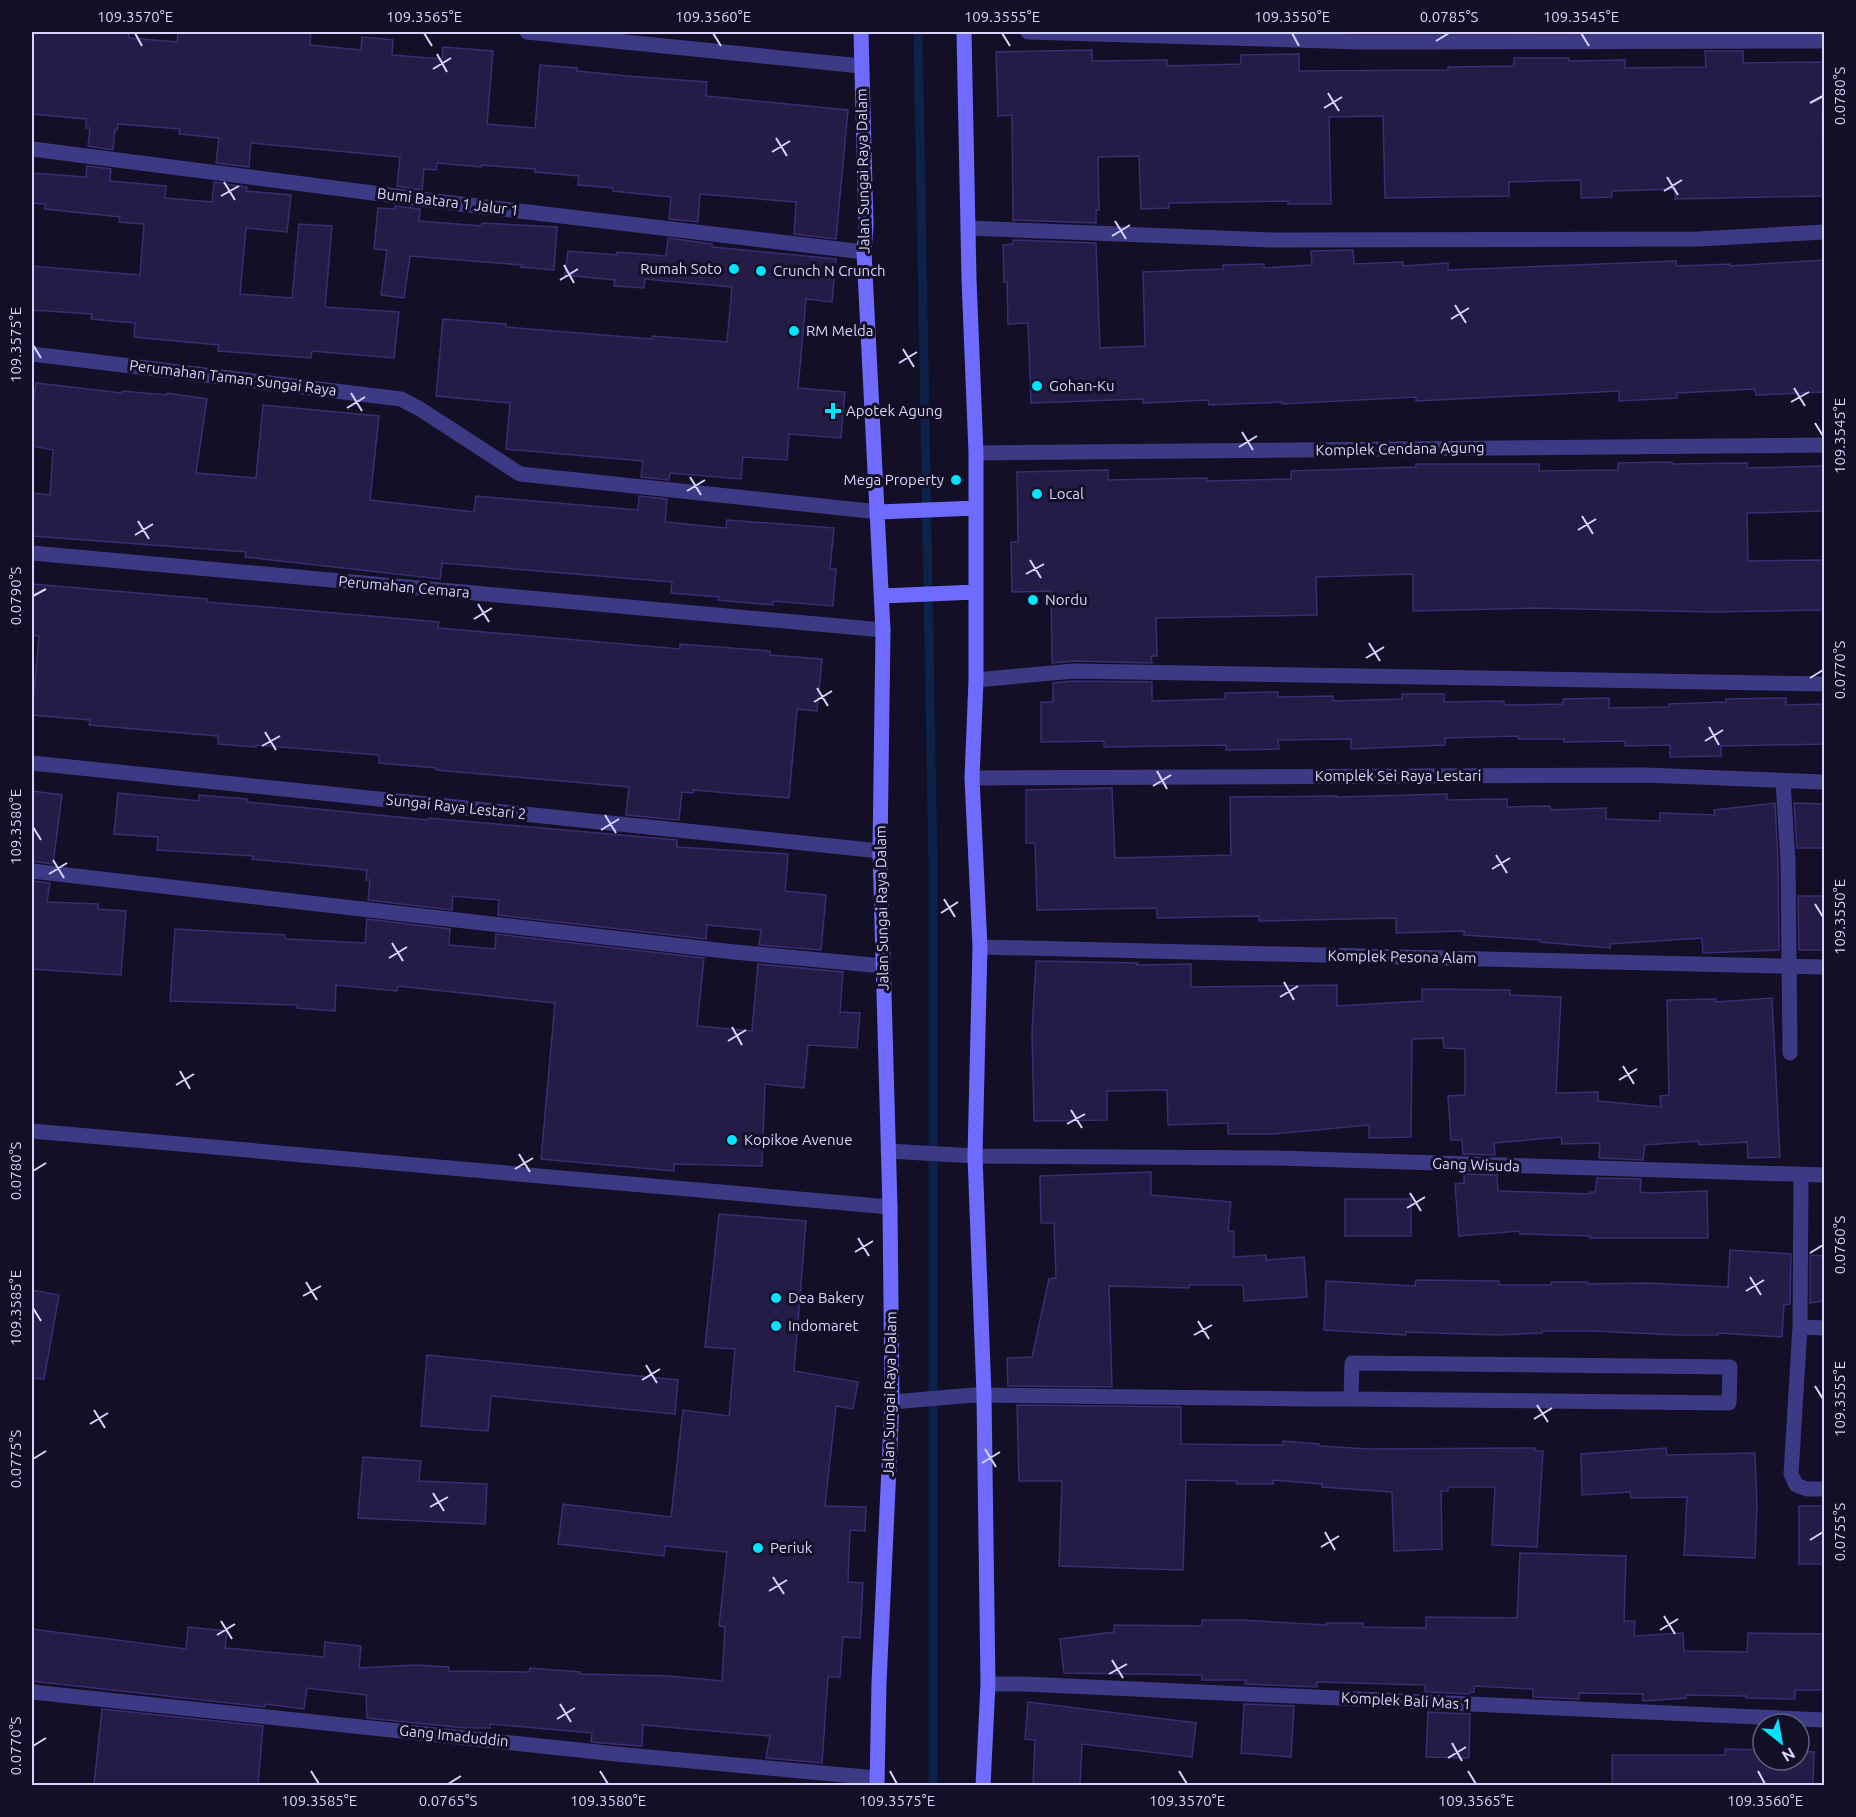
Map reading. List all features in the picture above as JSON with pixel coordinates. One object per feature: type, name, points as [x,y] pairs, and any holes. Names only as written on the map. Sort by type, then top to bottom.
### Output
[{"type":"street","points":[[527,32],[861,66]]},
{"type":"street","name":"Jalan Sungai Raya Dalam","points":[[861,32],[866,226],[864,252],[873,459],[886,512],[882,596],[884,630],[880,851],[892,1151],[890,1207],[892,1402],[879,1683],[877,1782]]},
{"type":"street","points":[[964,32],[976,453],[976,680],[972,778],[980,947],[975,1156],[979,1395],[988,1684],[983,1785]]},
{"type":"street","points":[[1028,32],[1360,42],[1824,41]]},
{"type":"street","name":"Bumi Batara 1 Jalur 1","points":[[32,149],[427,200],[864,252]]},
{"type":"street","points":[[968,228],[1272,240],[1698,239],[1824,232]]},
{"type":"street","name":"Perumahan Taman Sungai Raya","points":[[32,354],[402,399],[520,474],[886,512]]},
{"type":"street","name":"Komplek Cendana Agung","points":[[976,453],[1824,445]]},
{"type":"street","points":[[886,512],[976,508]]},
{"type":"street","name":"Perumahan Cemara","points":[[32,553],[884,630]]},
{"type":"street","points":[[882,596],[976,592]]},
{"type":"street","points":[[976,680],[1074,671],[1824,684]]},
{"type":"street","name":"Sungai Raya Lestari 2","points":[[32,763],[880,851]]},
{"type":"street","name":"Komplek Sei Raya Lestari","points":[[972,778],[1645,775],[1824,782]]},
{"type":"street","points":[[1783,782],[1788,862],[1790,1053]]},
{"type":"street","points":[[32,871],[734,952],[883,966]]},
{"type":"street","name":"Komplek Pesona Alam","points":[[980,947],[1824,967]]},
{"type":"street","points":[[32,1131],[890,1207]]},
{"type":"street","name":"Gang Wisuda","points":[[892,1151],[975,1156],[1277,1158],[1824,1175]]},
{"type":"street","points":[[1801,1175],[1800,1327],[1791,1474],[1796,1485],[1807,1489],[1824,1489]]},
{"type":"street","points":[[1800,1327],[1824,1328]]},
{"type":"street","points":[[892,1402],[979,1395],[1351,1399],[1729,1403],[1730,1367],[1352,1363],[1351,1399]]},
{"type":"street","name":"Komplek Bali Mas 1","points":[[988,1684],[1036,1684],[1824,1720]]},
{"type":"street","name":"Gang Imaduddin","points":[[32,1692],[877,1782]]},
{"type":"building","points":[[32,32],[129,32],[129,38],[177,42],[178,32],[311,32],[310,45],[361,50],[362,37],[393,40],[392,55],[442,59],[443,47],[493,51],[487,124],[535,128],[540,65],[577,68],[577,71],[707,82],[706,96],[848,110],[836,239],[794,234],[796,202],[700,194],[698,222],[669,219],[671,197],[578,185],[579,176],[535,172],[535,169],[437,163],[436,170],[424,169],[422,190],[397,186],[400,157],[251,143],[249,167],[216,163],[219,138],[179,134],[180,129],[118,124],[115,130],[113,150],[88,146],[90,128],[86,128],[86,119],[32,114]]},
{"type":"building","points":[[1092,50],[1092,61],[1167,60],[1167,66],[1241,64],[1241,55],[1299,54],[1299,71],[1448,70],[1448,67],[1514,66],[1514,58],[1569,58],[1569,61],[1625,60],[1625,68],[1706,67],[1705,51],[1743,51],[1743,63],[1824,62],[1823,196],[1675,199],[1675,189],[1612,191],[1612,197],[1581,198],[1581,180],[1509,182],[1509,196],[1385,198],[1383,116],[1329,117],[1331,204],[1288,204],[1288,201],[1169,203],[1169,208],[1141,209],[1139,156],[1098,157],[1099,210],[1096,210],[1096,223],[1013,220],[1012,115],[998,116],[996,52]]},
{"type":"building","points":[[87,166],[111,169],[110,181],[166,186],[165,198],[212,202],[214,182],[247,187],[246,191],[291,195],[287,232],[246,228],[240,294],[292,298],[299,224],[332,226],[325,307],[399,312],[394,358],[312,351],[311,358],[218,351],[219,345],[134,337],[135,323],[91,319],[92,314],[32,310],[32,266],[140,275],[144,224],[119,222],[120,217],[45,209],[45,204],[32,203],[32,173],[86,177]]},
{"type":"building","points":[[395,206],[420,209],[419,221],[482,226],[482,223],[557,227],[554,270],[521,267],[522,265],[410,256],[404,298],[381,295],[387,250],[374,249],[378,208],[395,209]]},
{"type":"building","points":[[668,238],[712,244],[712,247],[836,259],[832,302],[806,299],[798,388],[845,392],[841,438],[789,434],[787,460],[743,457],[741,479],[670,473],[669,480],[641,477],[643,461],[506,449],[510,403],[436,396],[443,319],[506,324],[506,327],[652,339],[652,336],[727,342],[732,287],[645,279],[644,288],[614,286],[615,280],[565,275],[568,251],[666,256]]},
{"type":"building","points":[[1013,240],[1096,243],[1100,348],[1145,346],[1143,272],[1223,269],[1223,265],[1264,264],[1264,268],[1312,265],[1311,251],[1353,250],[1354,264],[1403,262],[1403,266],[1448,263],[1448,270],[1676,261],[1677,266],[1730,264],[1730,266],[1824,260],[1824,392],[1756,395],[1755,389],[1677,393],[1677,398],[1619,401],[1619,391],[1416,401],[1416,397],[1282,404],[1282,402],[1209,405],[1208,400],[1143,403],[1143,399],[1031,403],[1028,323],[1008,324],[1003,245],[1013,244]]},
{"type":"building","points":[[36,383],[122,393],[122,391],[167,395],[167,393],[207,399],[196,473],[256,478],[263,405],[379,416],[370,500],[474,512],[476,496],[638,510],[639,496],[667,499],[665,522],[726,528],[727,520],[834,528],[830,569],[836,569],[833,606],[773,601],[773,605],[671,593],[672,582],[442,563],[440,579],[245,557],[246,552],[32,536],[32,493],[50,495],[53,450],[32,446],[32,410]]},
{"type":"building","points":[[1672,462],[1672,464],[1747,463],[1747,468],[1824,466],[1824,511],[1747,513],[1748,561],[1824,560],[1824,610],[1713,612],[1533,608],[1413,611],[1413,574],[1316,577],[1317,615],[1156,618],[1157,656],[1151,656],[1152,663],[1074,661],[1052,663],[1051,591],[1012,592],[1011,542],[1018,542],[1017,472],[1108,470],[1108,480],[1207,478],[1207,481],[1291,479],[1291,471],[1416,467],[1416,464],[1539,464],[1539,471],[1618,470],[1618,463]]},
{"type":"building","points":[[32,584],[439,622],[438,628],[680,649],[680,644],[770,651],[770,655],[822,659],[817,711],[797,709],[789,798],[693,790],[693,793],[682,792],[679,820],[626,815],[629,787],[379,763],[379,755],[218,744],[218,736],[89,725],[90,720],[32,715],[39,636],[32,635]]},
{"type":"building","points":[[1152,682],[1152,701],[1225,699],[1225,693],[1278,692],[1278,697],[1333,696],[1333,701],[1402,699],[1402,694],[1444,694],[1444,702],[1504,701],[1504,705],[1563,704],[1563,699],[1609,698],[1609,708],[1669,707],[1669,704],[1726,702],[1726,699],[1786,698],[1786,705],[1824,704],[1824,744],[1721,746],[1721,756],[1670,757],[1670,745],[1625,746],[1625,741],[1564,742],[1564,739],[1518,739],[1518,736],[1445,738],[1445,745],[1351,749],[1351,739],[1278,740],[1279,749],[1226,750],[1226,745],[1104,747],[1104,741],[1041,742],[1041,702],[1053,702],[1053,683]]},
{"type":"building","points":[[1112,788],[1115,858],[1231,855],[1230,797],[1447,794],[1447,800],[1507,799],[1507,807],[1550,806],[1551,810],[1606,808],[1606,819],[1660,821],[1660,813],[1715,815],[1714,810],[1775,803],[1779,950],[1703,953],[1702,938],[1610,944],[1610,948],[1464,935],[1464,931],[1396,933],[1396,918],[1259,921],[1259,916],[1157,918],[1157,908],[1037,910],[1035,843],[1026,843],[1026,790]]},
{"type":"building","points":[[32,791],[62,795],[53,864],[32,861]]},
{"type":"building","points":[[118,793],[199,801],[199,795],[247,799],[247,802],[428,820],[429,818],[677,840],[677,847],[788,854],[785,891],[826,895],[821,950],[759,945],[761,930],[707,925],[706,939],[498,915],[499,900],[453,896],[452,910],[368,900],[370,880],[366,880],[367,870],[252,859],[253,856],[157,850],[158,837],[114,834]]},
{"type":"building","points":[[1794,803],[1824,804],[1824,848],[1797,848]]},
{"type":"building","points":[[32,881],[50,883],[47,902],[98,904],[98,909],[126,911],[121,975],[32,969]]},
{"type":"building","points":[[1798,896],[1824,896],[1824,950],[1799,950]]},
{"type":"building","points":[[367,919],[450,929],[449,945],[495,949],[496,934],[704,958],[697,1026],[752,1031],[758,964],[843,972],[840,1012],[860,1013],[857,1048],[808,1045],[804,1088],[765,1084],[762,1166],[674,1164],[674,1171],[541,1159],[555,1003],[398,986],[397,991],[336,985],[335,1011],[297,1008],[297,1005],[170,1001],[175,929],[285,935],[285,939],[365,943]]},
{"type":"building","points":[[1036,961],[1138,963],[1137,965],[1191,964],[1191,987],[1337,985],[1337,1006],[1422,1001],[1422,989],[1510,990],[1510,995],[1561,997],[1556,1093],[1598,1092],[1598,1101],[1661,1107],[1660,1096],[1669,1095],[1667,1000],[1716,999],[1716,1002],[1772,998],[1780,1157],[1748,1158],[1747,1142],[1699,1145],[1699,1141],[1645,1145],[1643,1160],[1599,1158],[1600,1143],[1562,1144],[1561,1137],[1494,1143],[1495,1155],[1463,1154],[1462,1140],[1451,1140],[1448,1096],[1465,1095],[1465,1049],[1444,1048],[1443,1038],[1412,1039],[1411,1137],[1369,1138],[1369,1125],[1273,1134],[1228,1134],[1228,1123],[1168,1125],[1167,1090],[1107,1091],[1107,1120],[1034,1121],[1032,1031]]},
{"type":"building","points":[[1151,1172],[1151,1195],[1231,1202],[1228,1231],[1234,1231],[1234,1257],[1266,1255],[1266,1260],[1304,1257],[1307,1297],[1244,1301],[1243,1285],[1189,1285],[1189,1288],[1109,1286],[1112,1387],[1008,1386],[1007,1358],[1032,1357],[1049,1279],[1056,1278],[1054,1223],[1041,1223],[1040,1176]]},
{"type":"building","points":[[1464,1174],[1497,1175],[1498,1191],[1590,1194],[1590,1192],[1595,1192],[1597,1178],[1641,1179],[1640,1192],[1707,1191],[1708,1238],[1590,1238],[1590,1236],[1520,1234],[1520,1231],[1459,1236],[1455,1184],[1464,1183]]},
{"type":"building","points":[[1345,1199],[1411,1199],[1411,1236],[1345,1236]]},
{"type":"building","points":[[719,1214],[806,1221],[794,1371],[858,1382],[853,1409],[836,1406],[825,1506],[866,1507],[865,1531],[850,1530],[848,1582],[863,1583],[860,1638],[843,1637],[840,1677],[828,1677],[822,1763],[766,1758],[770,1736],[643,1725],[642,1746],[639,1746],[591,1742],[592,1733],[490,1724],[490,1728],[465,1728],[367,1718],[366,1695],[307,1688],[304,1709],[265,1704],[265,1707],[32,1681],[32,1629],[186,1649],[188,1627],[227,1631],[225,1648],[324,1657],[325,1642],[361,1646],[359,1668],[416,1665],[449,1667],[449,1671],[529,1672],[530,1668],[580,1672],[580,1674],[669,1676],[722,1681],[725,1627],[719,1626],[727,1552],[665,1546],[664,1556],[558,1544],[563,1504],[671,1517],[683,1410],[729,1416],[735,1349],[705,1347]]},
{"type":"building","points":[[1730,1250],[1791,1254],[1790,1304],[1784,1305],[1782,1337],[1718,1333],[1718,1335],[1678,1335],[1594,1331],[1542,1331],[1542,1333],[1498,1335],[1406,1332],[1406,1335],[1324,1330],[1326,1281],[1415,1286],[1416,1280],[1499,1281],[1499,1285],[1588,1282],[1588,1284],[1647,1283],[1728,1287]]},
{"type":"building","points":[[1810,1255],[1824,1256],[1824,1301],[1810,1303]]},
{"type":"building","points":[[32,1290],[59,1295],[44,1379],[32,1378]]},
{"type":"building","points":[[427,1355],[678,1380],[675,1414],[491,1396],[488,1431],[421,1426]]},
{"type":"building","points":[[1017,1405],[1181,1407],[1181,1444],[1283,1445],[1283,1441],[1369,1449],[1535,1448],[1535,1451],[1543,1451],[1537,1547],[1492,1545],[1495,1487],[1448,1487],[1448,1491],[1441,1491],[1442,1549],[1394,1551],[1392,1492],[1322,1487],[1322,1484],[1273,1480],[1273,1484],[1237,1484],[1237,1481],[1186,1480],[1183,1570],[1059,1566],[1062,1481],[1019,1481]]},
{"type":"building","points":[[1666,1448],[1667,1455],[1755,1453],[1757,1506],[1755,1558],[1684,1555],[1687,1497],[1631,1498],[1630,1492],[1582,1495],[1581,1454]]},
{"type":"building","points":[[363,1457],[421,1461],[419,1481],[487,1484],[485,1524],[358,1518]]},
{"type":"building","points":[[1799,1506],[1824,1506],[1824,1564],[1799,1564]]},
{"type":"building","points":[[1520,1553],[1626,1556],[1624,1621],[1635,1621],[1634,1636],[1683,1633],[1684,1651],[1747,1652],[1748,1633],[1824,1634],[1824,1690],[1795,1690],[1795,1699],[1686,1695],[1686,1698],[1643,1701],[1643,1694],[1579,1693],[1579,1699],[1533,1697],[1533,1689],[1474,1686],[1474,1692],[1470,1694],[1425,1692],[1425,1685],[1317,1682],[1317,1687],[1245,1684],[1246,1680],[1202,1680],[1202,1675],[1064,1673],[1060,1639],[1114,1632],[1114,1625],[1202,1626],[1202,1620],[1241,1620],[1326,1625],[1326,1623],[1363,1623],[1363,1627],[1426,1628],[1426,1617],[1517,1618]]},
{"type":"building","points":[[1028,1702],[1196,1723],[1192,1757],[1082,1744],[1080,1785],[1033,1785],[1035,1740],[1025,1739]]},
{"type":"building","points":[[1244,1704],[1294,1706],[1291,1757],[1241,1753]]},
{"type":"building","points":[[102,1709],[263,1726],[258,1785],[94,1785]]},
{"type":"building","points":[[1428,1712],[1470,1714],[1469,1758],[1426,1757]]},
{"type":"building","points":[[1725,1749],[1751,1750],[1751,1772],[1811,1772],[1811,1752],[1814,1752],[1813,1785],[1612,1785],[1612,1755],[1725,1755]]},
{"type":"waterway","points":[[918,32],[933,864],[933,1786]]},
{"type":"place","name":"Rumah Soto","points":[[734,269]]},
{"type":"place","name":"Crunch N Crunch","points":[[761,271]]},
{"type":"place","name":"RM Melda","points":[[794,331]]},
{"type":"place","name":"Gohan-Ku","points":[[1037,386]]},
{"type":"place","name":"Apotek Agung","points":[[833,411]]},
{"type":"place","name":"Mega Property","points":[[956,480]]},
{"type":"place","name":"Local","points":[[1037,494]]},
{"type":"place","name":"Nordu","points":[[1033,600]]},
{"type":"place","name":"Kopikoe Avenue","points":[[732,1140]]},
{"type":"place","name":"Dea Bakery","points":[[776,1298]]},
{"type":"place","name":"Indomaret","points":[[776,1326]]},
{"type":"place","name":"Periuk","points":[[758,1548]]}]
